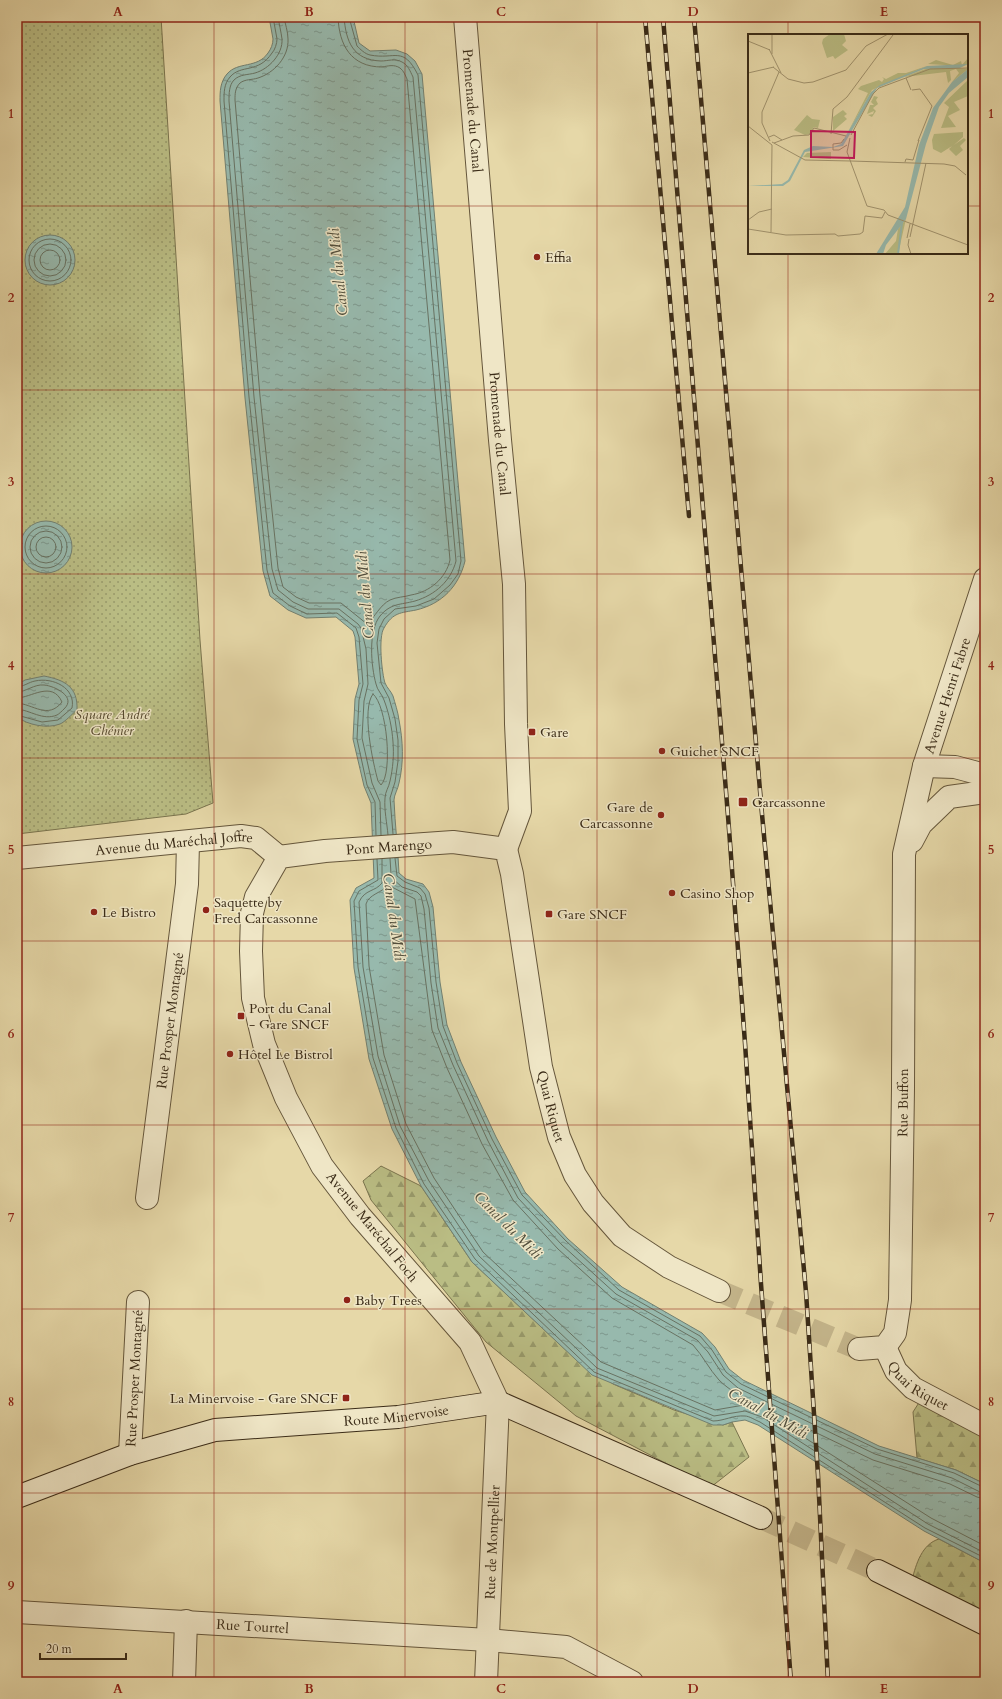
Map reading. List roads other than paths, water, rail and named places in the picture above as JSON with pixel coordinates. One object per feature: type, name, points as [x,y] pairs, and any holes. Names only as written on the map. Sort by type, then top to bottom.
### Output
[{"type":"street","name":"Promenade du Canal","points":[[465,17],[514,584],[516,724],[520,811],[506,849]]},
{"type":"street","name":"Avenue Henri Fabre","points":[[924,766],[985,579]]},
{"type":"street","points":[[924,766],[955,767],[985,775]]},
{"type":"street","name":"Rue Buffon","points":[[885,1347],[895,1333],[900,1300],[904,1088],[904,854],[924,766]]},
{"type":"street","name":"Rue Buffon","points":[[904,854],[921,824],[949,797],[985,792]]},
{"type":"street","name":"Avenue du Maréchal Joffre","points":[[17,858],[241,836],[256,838],[279,857]]},
{"type":"street","name":"Rue Prosper Montagné","points":[[147,1198],[187,884],[188,842]]},
{"type":"street","name":"Pont Marengo","points":[[279,857],[325,851],[453,842],[506,849]]},
{"type":"street","name":"Quai Riquet","points":[[506,849],[512,874],[541,1067],[559,1137],[575,1175],[592,1203],[622,1236],[669,1267],[719,1291]]},
{"type":"street","name":"Avenue Maréchal Foch","points":[[279,857],[256,897],[252,913],[251,951],[253,998],[264,1044],[286,1098],[322,1166],[350,1204],[470,1342],[498,1402]]},
{"type":"street","name":"Rue Prosper Montagné","points":[[130,1454],[138,1302]]},
{"type":"street","name":"Quai Riquet","points":[[859,1349],[885,1347],[896,1370],[913,1388],[985,1426]]},
{"type":"street","points":[[498,1402],[761,1518]]},
{"type":"street","name":"Route Minervoise","points":[[17,1497],[130,1454],[215,1430],[398,1417],[498,1402]]},
{"type":"street","name":"Rue de Montpellier","points":[[486,1682],[498,1402]]},
{"type":"street","points":[[878,1571],[985,1624]]},
{"type":"street","name":"Rue Tourtel","points":[[17,1612],[488,1640],[566,1647],[632,1682]]},
{"type":"street","points":[[184,1682],[186,1621]]},
{"type":"water","name":"Canal du Midi","points":[[269,17],[353,17],[359,43],[370,51],[396,50],[407,54],[415,61],[422,74],[465,561],[454,586],[448,593],[434,603],[425,607],[398,614],[387,623],[382,633],[381,656],[385,683],[393,696],[397,711],[402,744],[401,775],[394,800],[399,873],[406,879],[423,884],[429,892],[433,907],[440,982],[447,1025],[461,1062],[496,1137],[525,1192],[568,1239],[622,1287],[702,1333],[715,1347],[729,1369],[743,1380],[879,1446],[956,1470],[985,1484],[985,1563],[924,1531],[758,1425],[745,1420],[723,1425],[713,1425],[592,1375],[472,1262],[421,1186],[392,1129],[369,1059],[354,968],[350,900],[356,888],[374,878],[371,803],[364,786],[353,739],[355,699],[359,684],[355,637],[353,631],[336,617],[306,618],[288,610],[270,596],[263,571],[245,398],[220,91],[225,77],[231,70],[264,58],[269,51],[273,39]]},
{"type":"water","points":[[45,235],[55,235],[68,242],[75,255],[75,265],[68,278],[55,285],[45,285],[36,281],[29,274],[25,265],[25,255],[29,246],[36,239]]},
{"type":"water","points":[[46,521],[56,523],[64,529],[70,537],[72,547],[70,557],[64,565],[56,571],[46,573],[36,571],[28,565],[22,557],[20,547],[22,537],[28,529],[36,523]]},
{"type":"water","points":[[44,676],[64,682],[73,690],[77,702],[77,710],[60,724],[44,726],[32,724],[17,717],[17,685],[25,680]]},
{"type":"tunnel","points":[[719,1291],[859,1349]]},
{"type":"tunnel","points":[[761,1518],[878,1571]]},
{"type":"railway","points":[[645,17],[689,516]]},
{"type":"railway","points":[[663,17],[728,816],[791,1682]]},
{"type":"railway","points":[[694,17],[762,814],[806,1292],[818,1475],[828,1682]]},
{"type":"place","name":"Effia","points":[[537,257]]},
{"type":"place","name":"Gare","points":[[532,732]]},
{"type":"place","name":"Guichet SNCF","points":[[662,751]]},
{"type":"place","name":"Carcassonne","points":[[743,802]]},
{"type":"place","name":"Gare de Carcassonne","points":[[661,815]]},
{"type":"place","name":"Casino Shop","points":[[672,893]]},
{"type":"place","name":"Saquette by Fred Carcassonne","points":[[206,910]]},
{"type":"place","name":"Le Bistro","points":[[94,912]]},
{"type":"place","name":"Gare SNCF","points":[[549,914]]},
{"type":"place","name":"Port du Canal - Gare SNCF","points":[[241,1016]]},
{"type":"place","name":"Hôtel Le Bistrol","points":[[230,1054]]},
{"type":"place","name":"Baby Trees","points":[[347,1300]]},
{"type":"place","name":"La Minervoise - Gare SNCF","points":[[346,1398]]},
{"type":"park label","name":"Square André Chénier","points":[[112,722]]}]
